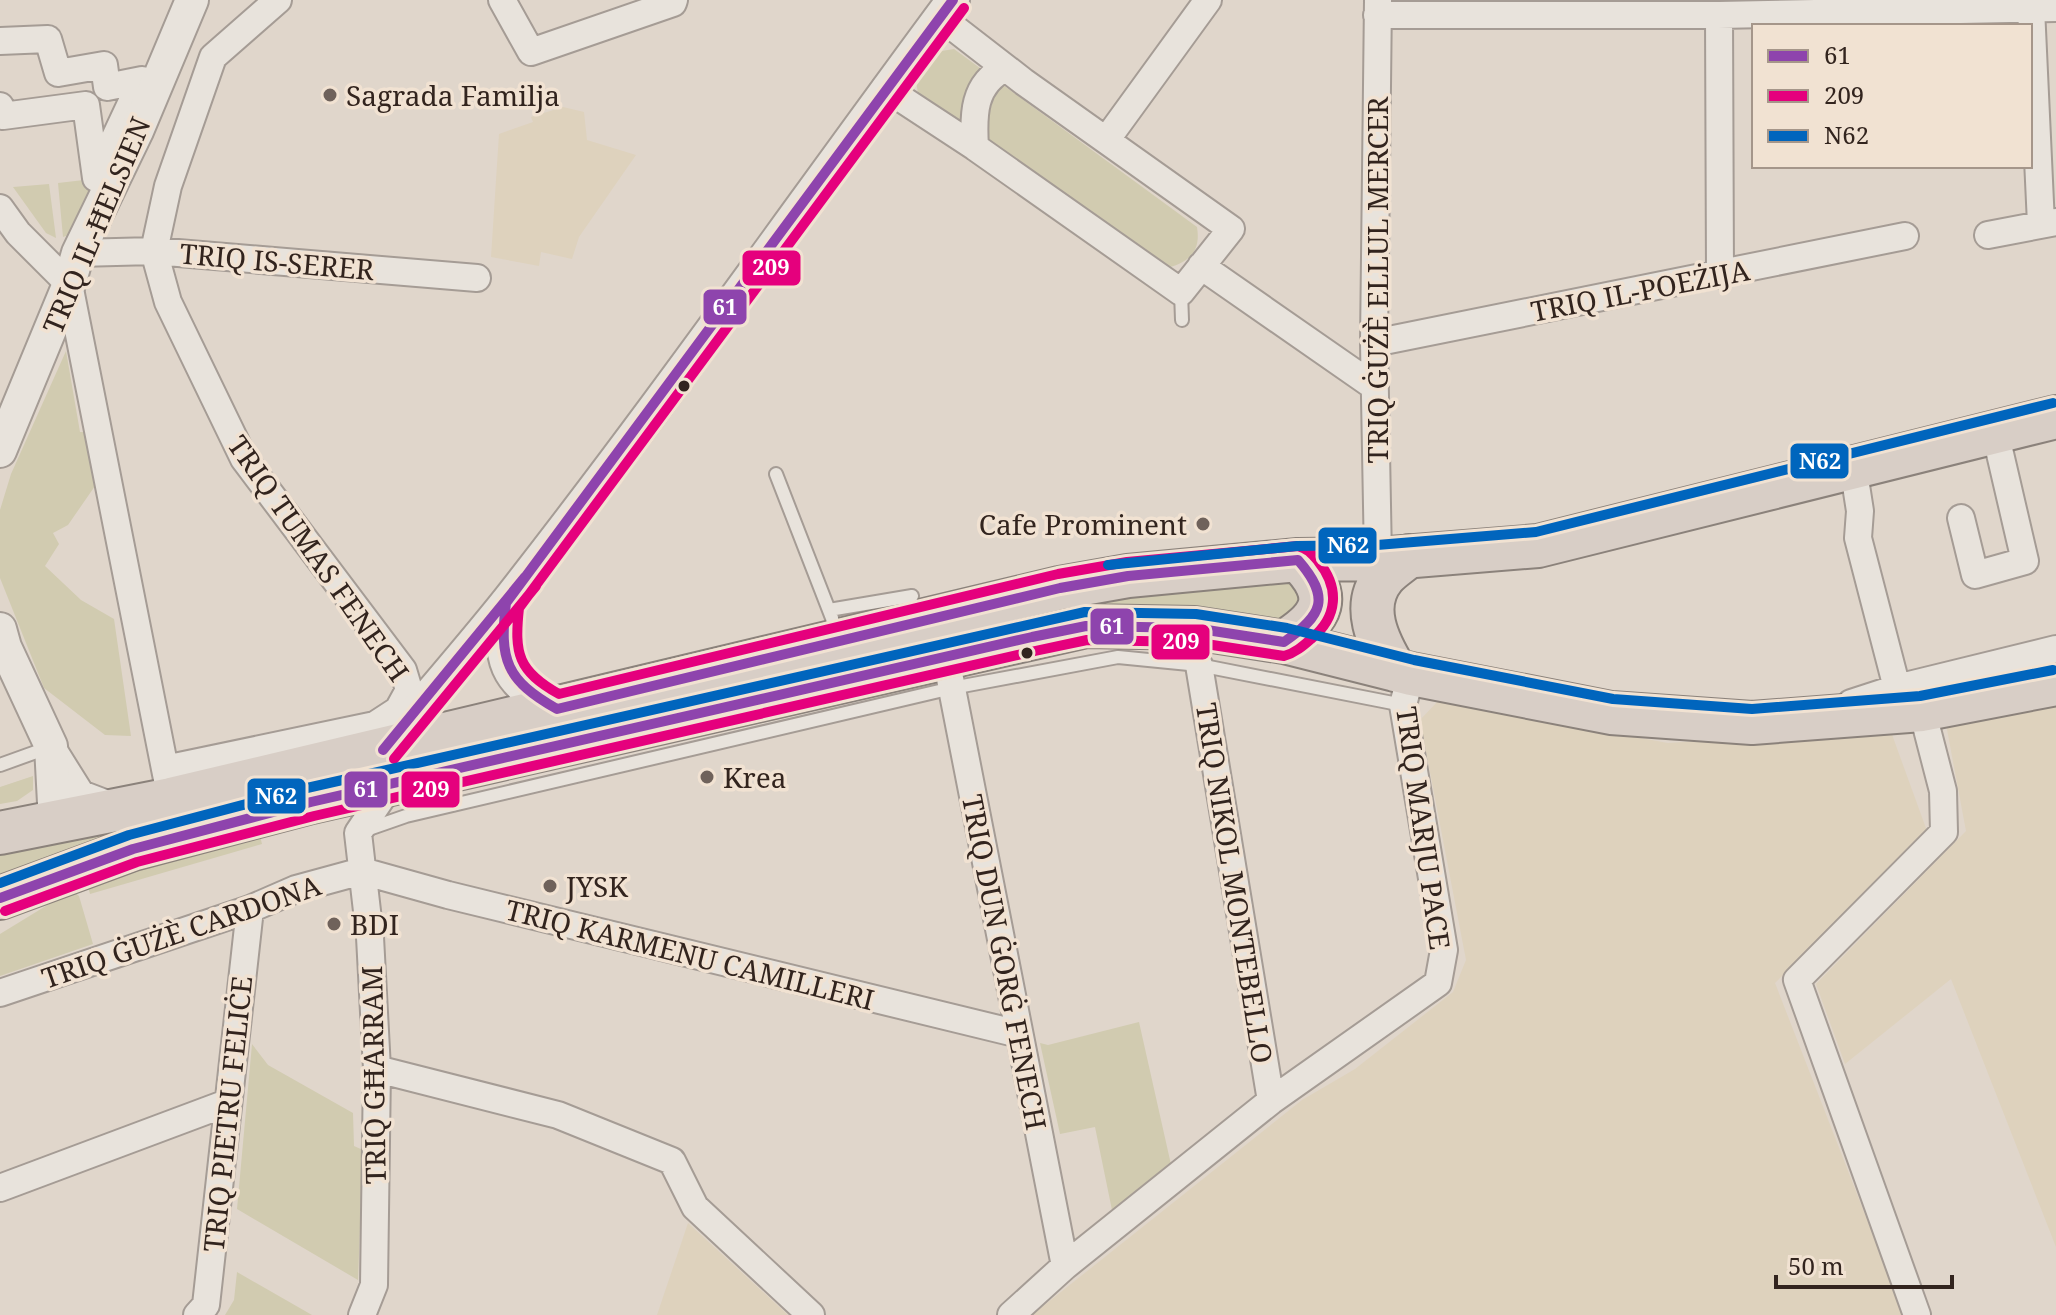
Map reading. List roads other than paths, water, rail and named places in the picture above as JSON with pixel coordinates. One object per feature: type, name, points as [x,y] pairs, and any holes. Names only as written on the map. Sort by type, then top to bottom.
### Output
[{"type":"highway","points":[[0,898],[133,849],[311,802],[387,767],[557,709],[833,626],[1128,576],[1298,560],[1393,558],[1538,546],[2056,417]]},
{"type":"highway","points":[[1393,558],[1372,600],[1373,617],[1379,645],[1403,683]]},
{"type":"highway","points":[[1284,642],[1307,627],[1321,601],[1314,575],[1298,560]]},
{"type":"highway","points":[[0,833],[120,809],[168,784],[387,767],[949,673],[1086,626],[1194,628],[1284,642],[1403,683],[1611,713],[1752,723],[1823,719],[1910,699],[2056,684]]},
{"type":"street","name":"TRIQ IL-ĦELSIEN","points":[[3,433],[69,284],[78,253],[129,129],[192,0]]},
{"type":"street","points":[[154,251],[168,186],[213,57],[278,0]]},
{"type":"street","points":[[502,0],[531,52],[673,3],[674,0]]},
{"type":"street","points":[[1107,139],[1208,0]]},
{"type":"street","points":[[311,802],[358,833],[387,767],[678,375],[885,88],[946,8],[1005,68],[1231,229],[1181,292],[975,147],[885,88]]},
{"type":"street","points":[[1378,8],[1680,8],[1719,15],[2044,8],[2048,223],[1988,235]]},
{"type":"street","name":"TRIQ ĠUŻÈ ELLUL MERCER","points":[[1378,8],[1375,387],[1393,558]]},
{"type":"street","points":[[1719,15],[1720,275]]},
{"type":"street","points":[[0,41],[48,39],[58,73],[104,65],[107,87],[142,80],[129,129],[96,178],[86,105],[3,116],[0,106]]},
{"type":"street","points":[[975,147],[973,110],[991,75],[1005,68]]},
{"type":"street","points":[[0,208],[18,233],[69,284],[168,784]]},
{"type":"street","name":"TRIQ IL-POEŻIJA","points":[[1374,343],[1905,236]]},
{"type":"street","name":"TRIQ IS-SERER","points":[[78,253],[154,251],[477,278]]},
{"type":"street","name":"TRIQ TUMAS FENECH","points":[[154,251],[168,302],[244,459],[403,670],[409,690],[398,710],[375,725],[168,784]]},
{"type":"street","points":[[1201,266],[1375,387]]},
{"type":"street","points":[[1961,518],[1975,575],[2025,561],[1995,432]]},
{"type":"street","points":[[1853,466],[1860,511],[1858,538],[1943,791],[1944,832],[1797,980],[1917,1315]]},
{"type":"street","points":[[506,603],[502,648],[506,667],[513,679],[542,702],[557,709]]},
{"type":"street","points":[[2,641],[51,746],[81,794],[120,809]]},
{"type":"street","points":[[1910,699],[2056,649]]},
{"type":"street","name":"TRIQ NIKOL MONTEBELLO","points":[[1199,665],[1271,1101]]},
{"type":"street","name":"TRIQ DUN ĠORĠ FENECH","points":[[949,673],[1065,1266]]},
{"type":"street","name":"TRIQ MARJU PACE","points":[[1271,1101],[1438,983],[1444,950],[1403,683]]},
{"type":"street","points":[[51,746],[55,822]]},
{"type":"street","name":"TRIQ GĦARRAM","points":[[358,833],[370,937],[377,1069],[374,1285],[362,1315]]},
{"type":"street","name":"TRIQ KARMENU CAMILLERI","points":[[362,871],[448,895],[1019,1034]]},
{"type":"street","name":"TRIQ ĠUŻÈ CARDONA","points":[[0,993],[250,909],[296,889],[362,871]]},
{"type":"street","name":"TRIQ PIETRU FELIĊE","points":[[202,1310],[250,909]]},
{"type":"street","points":[[377,1069],[558,1115],[672,1161],[695,1207],[811,1315]]},
{"type":"street","points":[[1011,1315],[1065,1266],[1271,1101]]},
{"type":"street","points":[[0,1188],[227,1103]]},
{"type":"street","points":[[180,1315],[202,1310]]},
{"type":"lane","points":[[1181,292],[1182,320]]},
{"type":"lane","points":[[776,474],[833,626],[912,596]]},
{"type":"lane","points":[[358,833],[406,816],[949,673],[1118,657],[1403,683]]},
{"type":"lane","points":[[0,765],[51,746]]},
{"type":"place","name":"Sagrada Familja","points":[[330,95]]},
{"type":"place","name":"Cafe Prominent","points":[[1203,524]]},
{"type":"place","name":"Krea","points":[[707,777]]},
{"type":"place","name":"JYSK","points":[[550,886]]},
{"type":"place","name":"BDI","points":[[334,924]]}]
